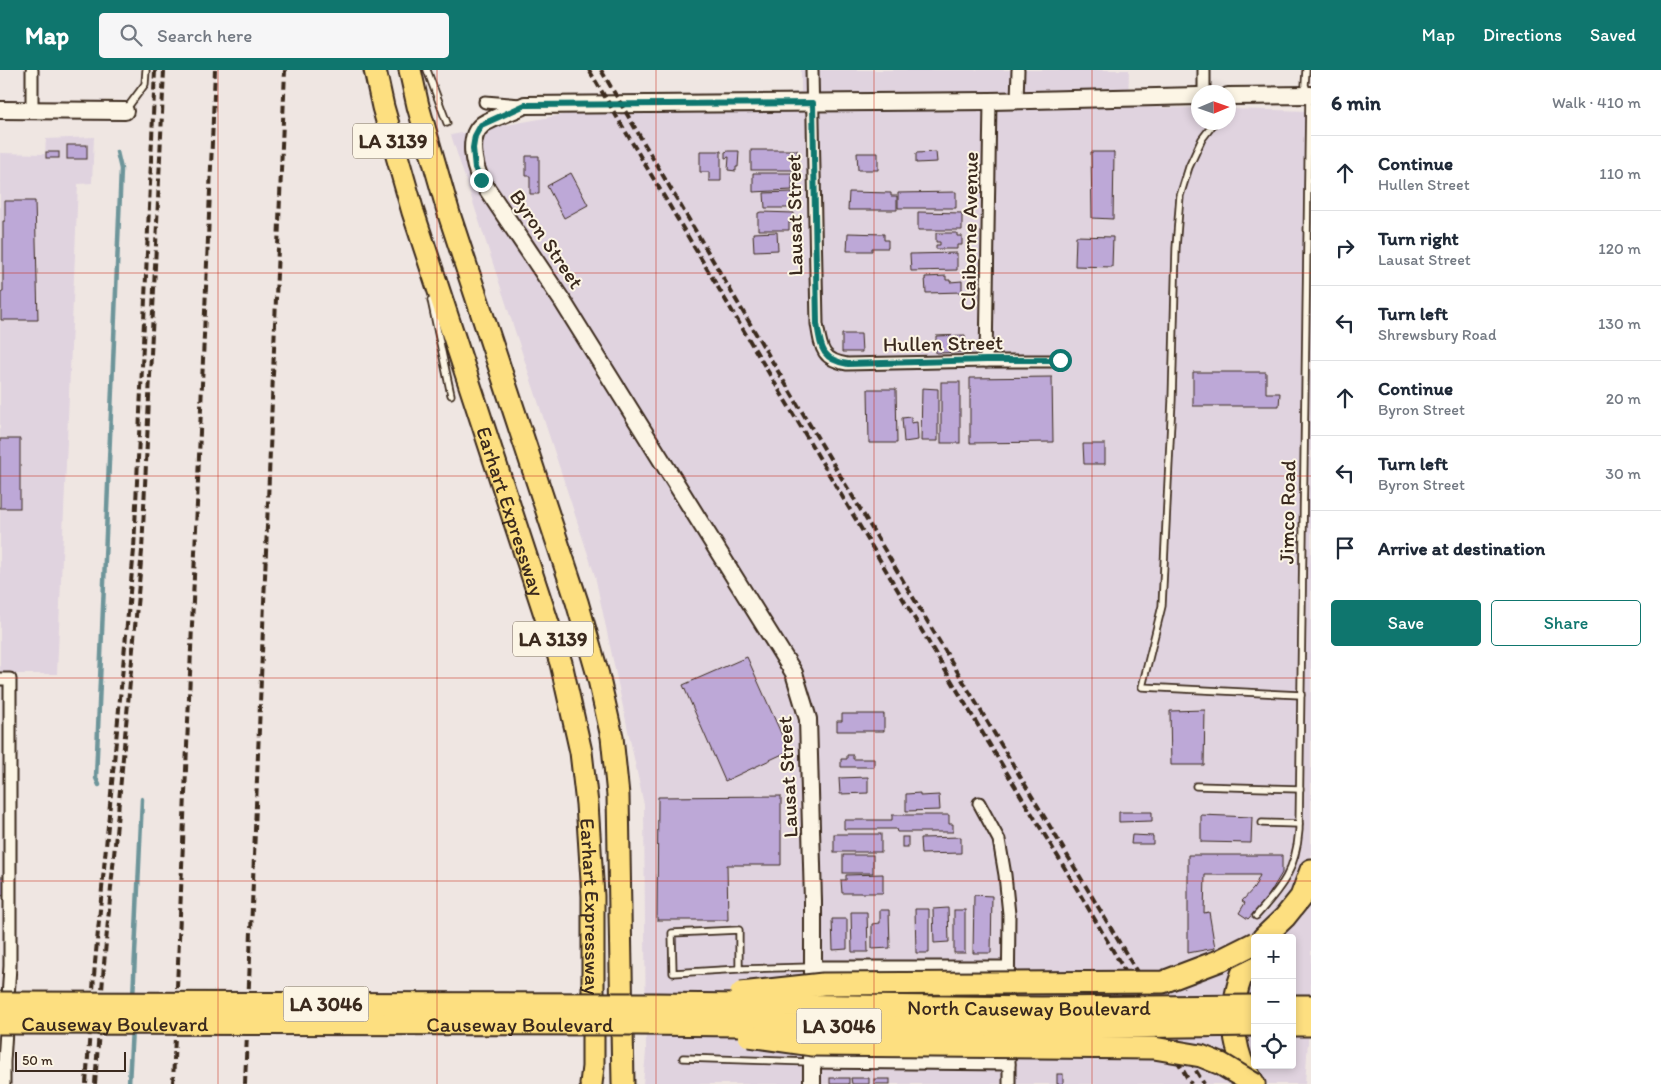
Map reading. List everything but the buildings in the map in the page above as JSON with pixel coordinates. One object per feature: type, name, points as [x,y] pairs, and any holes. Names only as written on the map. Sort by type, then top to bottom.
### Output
[{"type":"highway","name":"Earhart Expressway","points":[[375,70],[383,107],[413,212],[561,663],[581,752],[587,804],[593,896],[593,1067],[591,1084]]},
{"type":"highway","name":"Earhart Expressway","points":[[410,70],[418,106],[449,214],[578,602],[612,736],[618,795],[623,1084]]},
{"type":"highway","points":[[1267,934],[1285,918],[1301,897],[1311,870]]},
{"type":"highway","points":[[1285,918],[1311,904]]},
{"type":"highway","points":[[652,1004],[823,984],[1163,982],[1221,960],[1251,945]]},
{"type":"highway","points":[[1251,955],[1246,962],[1237,986],[1233,1011],[1235,1037],[1242,1061],[1254,1084]]},
{"type":"highway","name":"Causeway Boulevard","points":[[0,1003],[652,1004]]},
{"type":"highway","name":"North Causeway Boulevard","points":[[652,1004],[1041,1008],[1251,1006]]},
{"type":"highway","points":[[1296,1006],[1311,1006]]},
{"type":"highway","name":"Causeway Boulevard","points":[[0,1023],[637,1024],[1040,1028]]},
{"type":"highway","points":[[637,1024],[812,1045],[1154,1048],[1201,1056],[1221,1064],[1254,1084]]},
{"type":"highway","name":"North Causeway Boulevard","points":[[1040,1028],[1251,1025]]},
{"type":"highway","points":[[1296,1025],[1311,1025]]},
{"type":"street","points":[[32,70],[32,110]]},
{"type":"street","name":"Lausat Street","points":[[812,70],[817,324],[820,346],[828,358]]},
{"type":"street","points":[[1017,100],[1018,70]]},
{"type":"street","points":[[1204,70],[1204,85]]},
{"type":"street","points":[[1236,99],[1310,95]]},
{"type":"street","points":[[485,102],[525,105],[813,103],[1191,96]]},
{"type":"street","name":"Claiborne Avenue","points":[[986,360],[990,101]]},
{"type":"street","name":"Byron Street","points":[[525,105],[481,125],[475,136],[473,148],[475,168],[481,180],[563,302],[654,449]]},
{"type":"street","points":[[0,110],[125,111]]},
{"type":"street","name":"Hullen Street","points":[[828,358],[848,364],[1060,360]]},
{"type":"street","name":"Lausat Street","points":[[654,449],[794,673],[808,718],[813,901],[812,1084]]},
{"type":"street","points":[[4,679],[10,679],[2,1062],[4,1084]]},
{"type":"street","points":[[979,803],[999,840],[1005,875],[1009,914],[1009,1084]]},
{"type":"street","points":[[813,967],[1008,967]]},
{"type":"street","points":[[812,1062],[1009,1064]]},
{"type":"lane","points":[[125,111],[146,84],[146,70]]},
{"type":"lane","points":[[427,70],[446,123]]},
{"type":"lane","name":"Jimco Road","points":[[1256,916],[1279,890],[1290,872],[1298,846],[1310,95],[1305,85],[1306,70]]},
{"type":"lane","points":[[1209,130],[1202,139],[1189,167],[1180,196],[1176,248],[1172,400],[1162,606],[1142,687],[1301,695]]},
{"type":"lane","points":[[413,212],[425,270]]},
{"type":"lane","points":[[429,289],[451,395]]},
{"type":"lane","points":[[1196,786],[1300,789]]},
{"type":"lane","points":[[1262,823],[1299,824]]},
{"type":"lane","points":[[739,969],[738,930],[672,933],[673,973],[813,967]]},
{"type":"lane","points":[[683,1058],[812,1062]]},
{"type":"shaded area","points":[[801,70],[1129,70],[1128,107],[1191,108],[1191,130],[1236,130],[1236,109],[1311,111],[1311,999],[1305,1084],[643,1084],[646,1052],[644,805],[595,576],[451,135],[628,103],[801,92]]},
{"type":"shaded area","points":[[94,137],[92,183],[78,184],[57,674],[0,674],[0,153],[45,154],[46,139]]},
{"type":"waterway","points":[[99,785],[96,778],[121,169],[117,152]]},
{"type":"waterway","points":[[133,998],[142,799]]},
{"type":"waterway","points":[[129,1084],[132,1028]]},
{"type":"railway","points":[[86,1084],[95,963],[134,550],[155,70]]},
{"type":"railway","points":[[95,1084],[104,964],[142,551],[164,70]]},
{"type":"railway","points":[[173,1084],[215,70]]},
{"type":"railway","points":[[245,1084],[285,70]]},
{"type":"railway","points":[[589,70],[1060,860],[1191,1084]]},
{"type":"railway","points":[[601,70],[789,390],[1204,1084]]},
{"type":"route","points":[[481,180],[475,168],[473,148],[475,136],[481,125],[525,105],[813,103],[817,324],[820,346],[828,358],[848,364],[1060,360]]}]
